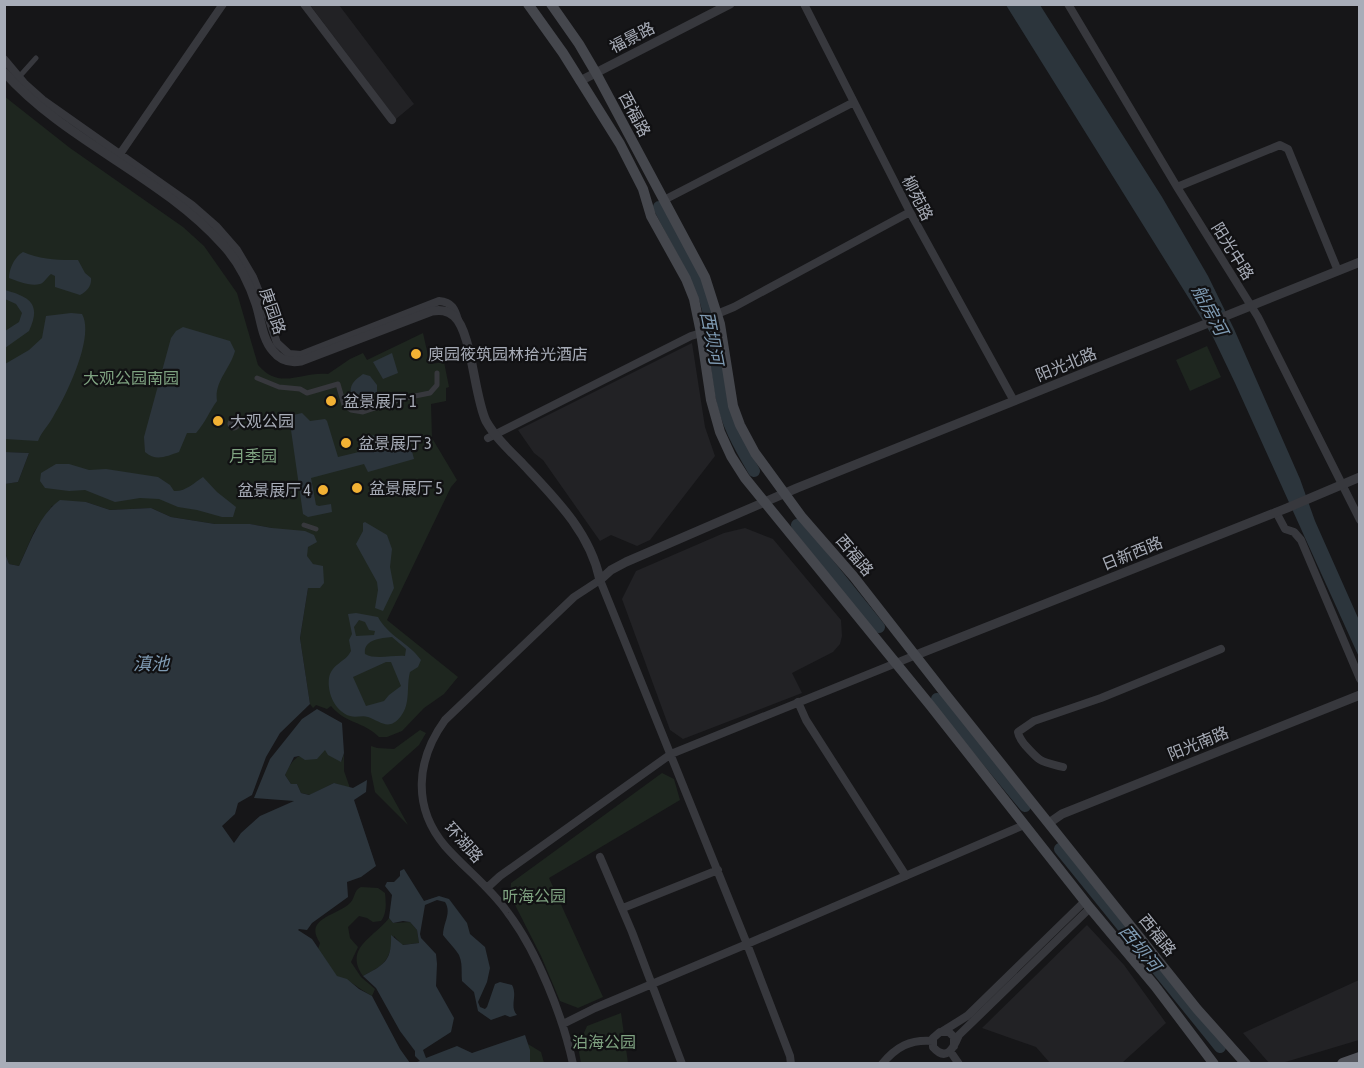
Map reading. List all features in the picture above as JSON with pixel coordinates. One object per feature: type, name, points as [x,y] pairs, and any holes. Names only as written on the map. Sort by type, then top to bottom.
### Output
[{"type":"main road","name":"西福路","points":[[528,4],[563,52],[620,144],[644,189],[651,216],[686,279],[694,299],[711,400],[720,432],[745,478],[1155,986],[1214,1064]]},
{"type":"main road","name":"西福路","points":[[551,4],[596,73],[705,277],[717,314],[728,385],[740,425],[755,453],[784,495],[916,655],[1197,1008],[1246,1064]]},
{"type":"main road","points":[[1343,1064],[1359,1058]]},
{"type":"street","points":[[120,154],[224,4]]},
{"type":"street","points":[[304,4],[392,120]]},
{"type":"street","name":"福景路","points":[[580,81],[730,4]]},
{"type":"street","name":"柳苑路","points":[[804,4],[910,212],[1014,401]]},
{"type":"street","name":"阳光中路","points":[[1068,4],[1177,187],[1251,305],[1359,520]]},
{"type":"street","points":[[20,77],[36,58]]},
{"type":"street","points":[[4,59],[43,100],[205,215],[231,242],[253,277],[277,343],[285,352],[302,355],[439,301],[450,303],[455,309],[466,343],[479,402],[491,436],[566,510],[596,562],[600,580],[718,870],[790,1056],[791,1064]]},
{"type":"street","name":"庚园路","points":[[4,72],[37,105],[186,211],[210,231],[225,248],[246,280],[256,303],[267,342],[280,358],[290,362],[301,361],[432,311],[447,312],[459,322]]},
{"type":"street","points":[[664,200],[854,102]]},
{"type":"street","points":[[1177,187],[1280,145],[1288,148],[1338,271]]},
{"type":"street","points":[[717,314],[910,212]]},
{"type":"street","name":"阳光北路","points":[[600,580],[611,570],[626,562],[764,502],[1359,262]]},
{"type":"street","points":[[491,436],[680,341],[701,333]]},
{"type":"street","points":[[257,378],[279,387],[300,389],[307,393],[338,384],[344,405],[351,410],[363,412],[405,398],[430,393],[437,385],[437,373]]},
{"type":"street","name":"日新西路","points":[[916,655],[1287,508],[1359,477]]},
{"type":"street","points":[[1276,512],[1286,529],[1294,532],[1301,540],[1359,679]]},
{"type":"street","points":[[304,525],[316,529]]},
{"type":"street","name":"环湖路","points":[[573,1064],[563,1024],[522,934],[488,887],[436,835],[423,803],[422,772],[429,745],[445,720],[574,597],[600,580]]},
{"type":"street","points":[[1063,767],[1043,762],[1034,756],[1019,737],[1018,732],[1034,721],[1101,698],[1221,649]]},
{"type":"street","points":[[488,887],[500,876],[671,754],[916,655]]},
{"type":"street","name":"阳光南路","points":[[1048,823],[1073,810],[1359,695]]},
{"type":"street","points":[[798,702],[806,720],[906,876]]},
{"type":"street","points":[[563,1024],[595,1008],[1024,825]]},
{"type":"street","points":[[600,857],[623,908],[682,1064]]},
{"type":"street","points":[[623,908],[718,870]]},
{"type":"street","points":[[1088,905],[959,1035],[952,1049],[944,1054],[933,1047],[935,1035],[967,1017],[1088,905]]},
{"type":"street","points":[[940,1032],[946,1031],[952,1034],[955,1040],[952,1049],[959,1064]]},
{"type":"street","points":[[882,1063],[897,1048],[906,1043],[933,1041]]},
{"type":"shaded area","points":[[310,5],[339,5],[414,104],[396,119]]},
{"type":"shaded area","points":[[692,343],[705,427],[715,456],[650,540],[637,546],[611,535],[600,541],[543,460],[534,453],[518,430]]},
{"type":"shaded area","points":[[745,528],[773,539],[841,620],[840,644],[833,652],[792,673],[802,693],[683,739],[670,730],[622,599],[636,571],[724,533]]},
{"type":"shaded area","points":[[1087,925],[1124,965],[1166,1023],[1123,1064],[1050,1063],[1036,1047],[982,1028]]},
{"type":"shaded area","points":[[1359,980],[1359,1040],[1282,1063],[1269,1063],[1243,1033]]},
{"type":"green space","name":"大观公园南园","points":[[4,96],[70,148],[183,227],[204,246],[237,293],[258,365],[266,373],[283,378],[328,374],[363,353],[367,360],[423,333],[430,364],[444,362],[449,387],[446,388],[446,401],[431,404],[432,438],[457,480],[451,487],[387,620],[458,677],[444,694],[424,708],[402,731],[387,737],[379,737],[343,716],[331,706],[327,709],[316,705],[313,708],[310,704],[300,638],[308,588],[319,566],[307,558],[310,544],[272,528],[250,524],[215,524],[171,517],[151,508],[110,510],[86,502],[52,506],[34,532],[19,566],[9,564],[5,553],[5,484],[18,482],[29,453],[5,452]]},
{"type":"green space","points":[[1207,346],[1221,377],[1190,391],[1176,360]]},
{"type":"green space","points":[[420,730],[426,733],[419,745],[382,778],[408,825],[375,792],[371,772],[371,746],[394,749]]},
{"type":"green space","points":[[325,749],[342,761],[344,753],[344,771],[350,788],[334,783],[310,795],[301,793],[297,784],[291,784],[285,775],[292,762],[305,754]]},
{"type":"green space","name":"听海公园","points":[[662,773],[674,779],[680,800],[549,878],[603,997],[578,1008],[560,1001],[541,956],[510,895],[511,883]]},
{"type":"green space","points":[[361,887],[378,888],[385,893],[385,911],[381,921],[373,922],[359,916],[348,927],[350,938],[358,947],[351,962],[361,977],[375,989],[372,996],[351,982],[337,977],[318,949],[320,943],[316,935],[319,923],[350,903]]},
{"type":"green space","points":[[389,918],[393,923],[410,922],[417,930],[419,943],[402,945],[394,936],[385,961],[363,976],[358,966],[359,950]]},
{"type":"green space","name":"泊海公园","points":[[621,1013],[628,1063],[581,1063],[578,1047],[587,1026]]},
{"type":"green space","points":[[528,1044],[541,1052],[544,1063],[530,1063]]},
{"type":"water","name":"船房河","points":[[1006,5],[1040,5],[1162,197],[1208,276],[1234,329],[1300,479],[1315,521],[1359,620],[1359,657],[1213,337]]},
{"type":"water","points":[[23,252],[43,258],[78,260],[85,273],[91,278],[90,286],[80,295],[55,287],[55,276],[51,274],[36,285],[9,278],[13,263]]},
{"type":"water","points":[[5,290],[27,299],[31,303],[34,314],[29,331],[5,348],[5,331],[19,322],[22,313],[16,304],[5,299]]},
{"type":"water","points":[[82,314],[85,337],[77,366],[59,407],[38,441],[5,439],[5,364],[29,350],[42,338],[46,316]]},
{"type":"water","points":[[183,327],[230,341],[235,351],[220,382],[217,401],[196,433],[187,433],[179,452],[153,457],[145,452],[144,437],[171,338]]},
{"type":"water","points":[[392,353],[398,373],[383,379],[373,362]]},
{"type":"water","points":[[363,374],[370,376],[377,385],[377,392],[361,399],[354,399],[351,395],[352,385]]},
{"type":"water","points":[[302,413],[310,421],[325,419],[327,421],[338,457],[363,451],[373,435],[387,444],[410,444],[414,459],[368,472],[364,464],[311,478],[316,505],[331,504],[332,512],[308,517],[303,514],[289,416]]},
{"type":"water","points":[[5,452],[29,453],[18,482],[5,484]]},
{"type":"water","points":[[56,464],[158,477],[170,485],[174,491],[186,489],[203,477],[236,507],[233,517],[222,517],[178,507],[159,499],[140,498],[115,502],[85,490],[45,488],[40,481],[41,473]]},
{"type":"water","name":"滇池","points":[[60,500],[86,502],[110,510],[151,508],[171,517],[215,524],[250,524],[305,531],[314,535],[317,542],[308,547],[307,556],[313,564],[323,566],[324,583],[320,588],[308,588],[300,638],[310,704],[280,733],[266,757],[252,795],[238,803],[235,814],[222,826],[234,843],[241,833],[260,816],[294,801],[254,798],[270,759],[302,719],[317,709],[342,723],[344,753],[341,762],[328,755],[325,750],[317,759],[305,760],[299,756],[294,757],[285,775],[291,784],[297,784],[301,793],[309,795],[334,783],[353,788],[367,780],[366,792],[354,800],[376,866],[361,877],[347,882],[348,897],[312,923],[307,930],[298,930],[312,939],[337,976],[347,979],[372,996],[410,1063],[5,1063],[5,553],[9,564],[19,566],[41,521]]},
{"type":"water","points":[[365,522],[387,535],[392,549],[390,567],[394,588],[383,611],[375,608],[377,582],[356,544]]},
{"type":"water","points":[[348,614],[378,617],[387,629],[421,660],[418,667],[410,672],[407,700],[404,711],[397,721],[384,724],[366,716],[350,716],[340,710],[333,701],[329,678],[336,666],[351,651],[349,640],[352,634]],"holes":[[[359,620],[365,622],[369,630],[375,631],[374,635],[356,636],[354,627]],[[392,637],[406,649],[405,656],[379,657],[365,654],[367,646],[378,639]],[[386,662],[391,662],[401,686],[384,701],[366,706],[353,677]]]},
{"type":"water","points":[[404,869],[424,901],[439,896],[449,899],[467,923],[470,934],[485,947],[490,968],[487,982],[478,1002],[480,1007],[485,1009],[487,1007],[495,984],[500,982],[512,985],[514,989],[514,1008],[517,1015],[510,1017],[505,1015],[491,1020],[478,1011],[474,992],[462,981],[459,955],[443,935],[448,910],[445,902],[437,900],[425,905],[421,938],[436,954],[436,986],[454,1018],[451,1032],[423,1050],[426,1058],[457,1046],[472,1053],[525,1035],[530,1050],[530,1063],[414,1063],[420,1061],[415,1056],[415,1051],[400,1031],[376,988],[363,976],[385,961],[390,951],[391,935],[403,945],[419,943],[417,930],[410,922],[393,923],[389,918],[392,895],[385,886],[387,882],[394,882],[400,876],[400,871]]},
{"type":"waterway","name":"西坝河","points":[[659,207],[690,264],[705,299],[711,323],[723,405],[734,434],[754,471]]},
{"type":"waterway","name":"西坝河","points":[[797,525],[879,627]]},
{"type":"waterway","name":"西坝河","points":[[937,699],[1025,806]]},
{"type":"waterway","name":"西坝河","points":[[1060,849],[1220,1047]]},
{"type":"place","name":"庾园筱筑园林拾光酒店","points":[[416,354]]},
{"type":"place","name":"盆景展厅 1","points":[[331,401]]},
{"type":"place","name":"大观公园","points":[[218,421]]},
{"type":"place","name":"盆景展厅 3","points":[[346,443]]},
{"type":"place","name":"盆景展厅 5","points":[[357,488]]},
{"type":"place","name":"盆景展厅 4","points":[[323,490]]},
{"type":"park label","name":"月季园","points":[[253,456]]}]
